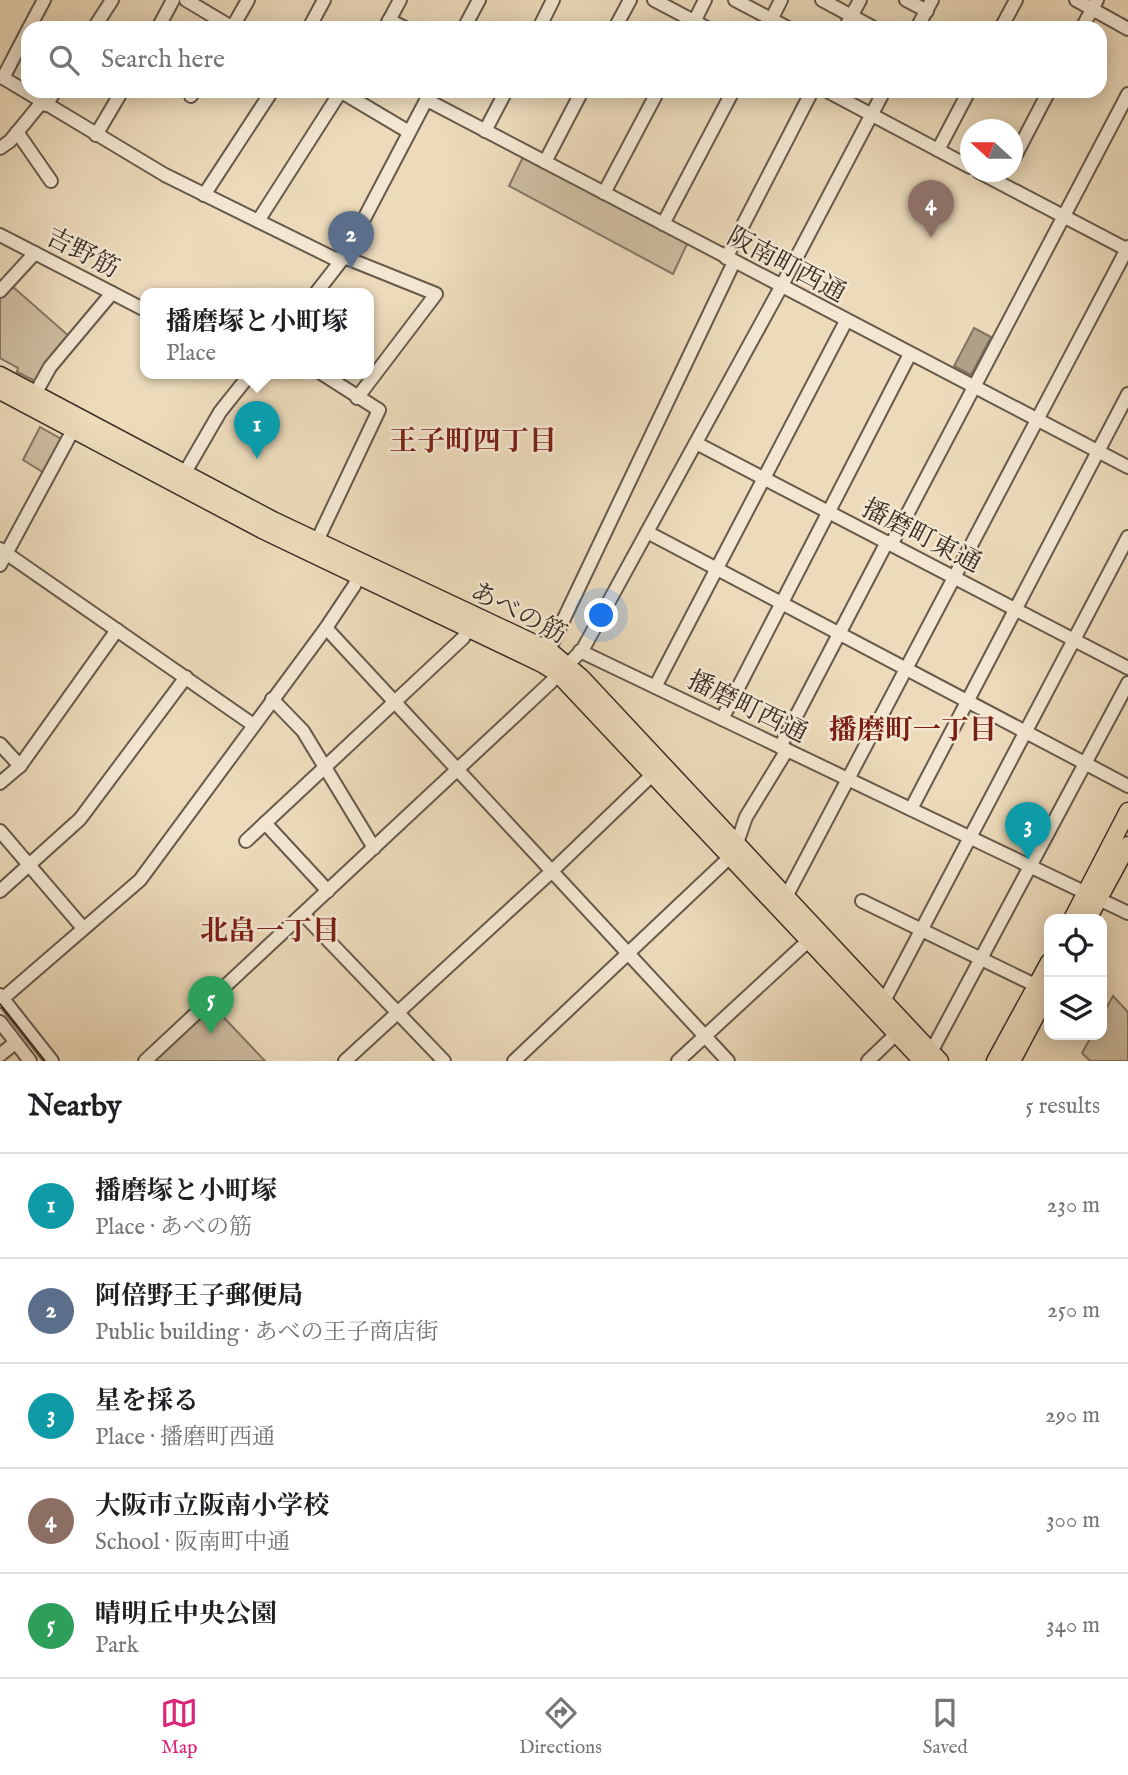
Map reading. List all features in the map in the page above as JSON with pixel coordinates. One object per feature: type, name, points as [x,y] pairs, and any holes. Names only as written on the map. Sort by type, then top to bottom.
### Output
[{"type":"main road","name":"あべの筋","points":[[0,375],[469,629],[542,664],[563,669],[734,850],[808,941],[896,1034],[931,1058]]},
{"type":"main road","name":"あべの筋","points":[[0,391],[73,430],[183,475],[317,541],[362,571],[549,650],[653,774],[734,850],[787,895],[884,1001],[931,1058]]},
{"type":"main road","points":[[1089,914],[1092,896],[1128,811]]},
{"type":"main road","points":[[1076,914],[1128,845]]},
{"type":"main road","points":[[995,1061],[1043,989]]},
{"type":"main road","points":[[1012,1061],[1043,989]]},
{"type":"street","points":[[33,21],[44,0]]},
{"type":"street","points":[[98,21],[112,0]]},
{"type":"street","points":[[162,21],[173,0]]},
{"type":"street","points":[[186,0],[221,21]]},
{"type":"street","points":[[237,21],[248,0]]},
{"type":"street","points":[[313,21],[324,0]]},
{"type":"street","points":[[389,21],[400,0]]},
{"type":"street","points":[[468,21],[479,0]]},
{"type":"street","points":[[619,21],[630,0]]},
{"type":"street","points":[[654,0],[686,21]]},
{"type":"street","points":[[694,21],[705,0]]},
{"type":"street","points":[[735,0],[765,21]]},
{"type":"street","points":[[770,21],[781,0]]},
{"type":"street","points":[[822,0],[861,21]]},
{"type":"street","points":[[849,21],[860,0]]},
{"type":"street","points":[[906,0],[929,5],[921,21]]},
{"type":"street","points":[[1005,21],[1016,0]]},
{"type":"street","points":[[1076,0],[1094,4],[1128,29]]},
{"type":"street","points":[[541,21],[549,1]]},
{"type":"street","points":[[1086,21],[1094,4]]},
{"type":"street","points":[[21,43],[1,77],[21,89]]},
{"type":"street","points":[[514,1061],[734,850],[746,817],[839,633],[974,387],[1128,94]]},
{"type":"street","points":[[36,98],[204,195],[340,258],[436,294],[374,376]]},
{"type":"street","points":[[0,148],[49,98]]},
{"type":"street","points":[[96,135],[118,98]]},
{"type":"street","points":[[204,195],[267,98]]},
{"type":"street","points":[[258,221],[342,98]]},
{"type":"street","points":[[355,98],[409,132]]},
{"type":"street","points":[[319,288],[340,258],[427,98]]},
{"type":"street","name":"阪南町西通","points":[[434,98],[485,131],[1128,467]]},
{"type":"street","points":[[485,131],[502,98]]},
{"type":"street","points":[[545,162],[578,98]]},
{"type":"street","points":[[604,193],[653,98]]},
{"type":"street","points":[[663,225],[729,98]]},
{"type":"street","points":[[549,650],[730,260],[809,98]]},
{"type":"street","points":[[840,98],[960,161]]},
{"type":"street","points":[[145,1061],[580,651],[781,287],[880,98]]},
{"type":"street","points":[[938,150],[965,98]]},
{"type":"street","points":[[1023,142],[1045,98]]},
{"type":"street","points":[[17,132],[51,181]]},
{"type":"street","points":[[787,895],[1128,249],[1064,216],[1013,182]]},
{"type":"street","name":"吉野筋","points":[[0,235],[140,307]]},
{"type":"street","points":[[0,291],[35,253]]},
{"type":"street","points":[[35,394],[50,367],[113,293]]},
{"type":"street","points":[[654,687],[846,321]]},
{"type":"street","points":[[722,719],[910,354]]},
{"type":"street","points":[[183,475],[220,412],[246,379]]},
{"type":"street","points":[[317,541],[379,410],[330,379]]},
{"type":"street","points":[[357,398],[371,379]]},
{"type":"street","points":[[911,809],[1128,394]]},
{"type":"street","points":[[0,565],[3,551],[73,430]]},
{"type":"street","name":"播磨町東通","points":[[696,443],[1128,668]]},
{"type":"street","points":[[647,532],[1128,786]]},
{"type":"street","points":[[884,1001],[1128,537]]},
{"type":"street","points":[[3,551],[252,724]]},
{"type":"street","points":[[52,1061],[1,998],[139,880],[252,724],[326,628],[362,571]]},
{"type":"street","points":[[326,628],[728,1061]]},
{"type":"street","points":[[246,841],[469,629]]},
{"type":"street","points":[[0,783],[20,765],[117,630]]},
{"type":"street","name":"播磨町西通","points":[[580,651],[1128,913]]},
{"type":"street","points":[[0,891],[80,818],[186,677]]},
{"type":"street","points":[[931,1058],[980,958],[1128,683]]},
{"type":"street","points":[[272,699],[303,731],[374,848]]},
{"type":"street","points":[[0,744],[20,765]]},
{"type":"street","points":[[345,1061],[551,872],[653,774]]},
{"type":"street","points":[[265,823],[328,891]]},
{"type":"street","points":[[0,831],[83,928]]},
{"type":"street","points":[[862,901],[1043,989]]},
{"type":"street","points":[[303,914],[444,1061]]},
{"type":"street","points":[[678,1061],[808,941]]},
{"type":"street","points":[[0,1022],[30,1061]]},
{"type":"street","points":[[868,1061],[896,1034]]},
{"type":"street","points":[[0,1055],[15,1043]]},
{"type":"shaded area","points":[[524,155],[688,242],[673,274],[509,186]]},
{"type":"shaded area","points":[[12,286],[70,337],[35,381],[17,372],[18,368],[0,358],[0,298]]},
{"type":"shaded area","points":[[974,328],[991,337],[971,375],[954,366]]},
{"type":"shaded area","points":[[40,427],[63,440],[46,474],[23,460]]},
{"type":"shaded area","points":[[1113,996],[1128,1012],[1128,1061],[1090,1061],[1082,1053],[1089,1040],[1107,1040],[1107,1007]]},
{"type":"shaded area","points":[[213,1006],[265,1061],[152,1061]]},
{"type":"tram line","points":[[0,1004],[45,1061]]},
{"type":"place","name":"大阪市立阪南小学校","points":[[931,238]]},
{"type":"place","name":"阿倍野王子郵便局","points":[[351,269]]},
{"type":"place","name":"播磨塚と小町塚","points":[[257,459]]},
{"type":"place","name":"星を採る","points":[[1028,860]]},
{"type":"place","name":"晴明丘中央公園","points":[[211,1034]]},
{"type":"district","name":"王子町四丁目","points":[[473,440]]},
{"type":"district","name":"播磨町一丁目","points":[[913,729]]},
{"type":"district","name":"北畠一丁目","points":[[270,930]]}]
